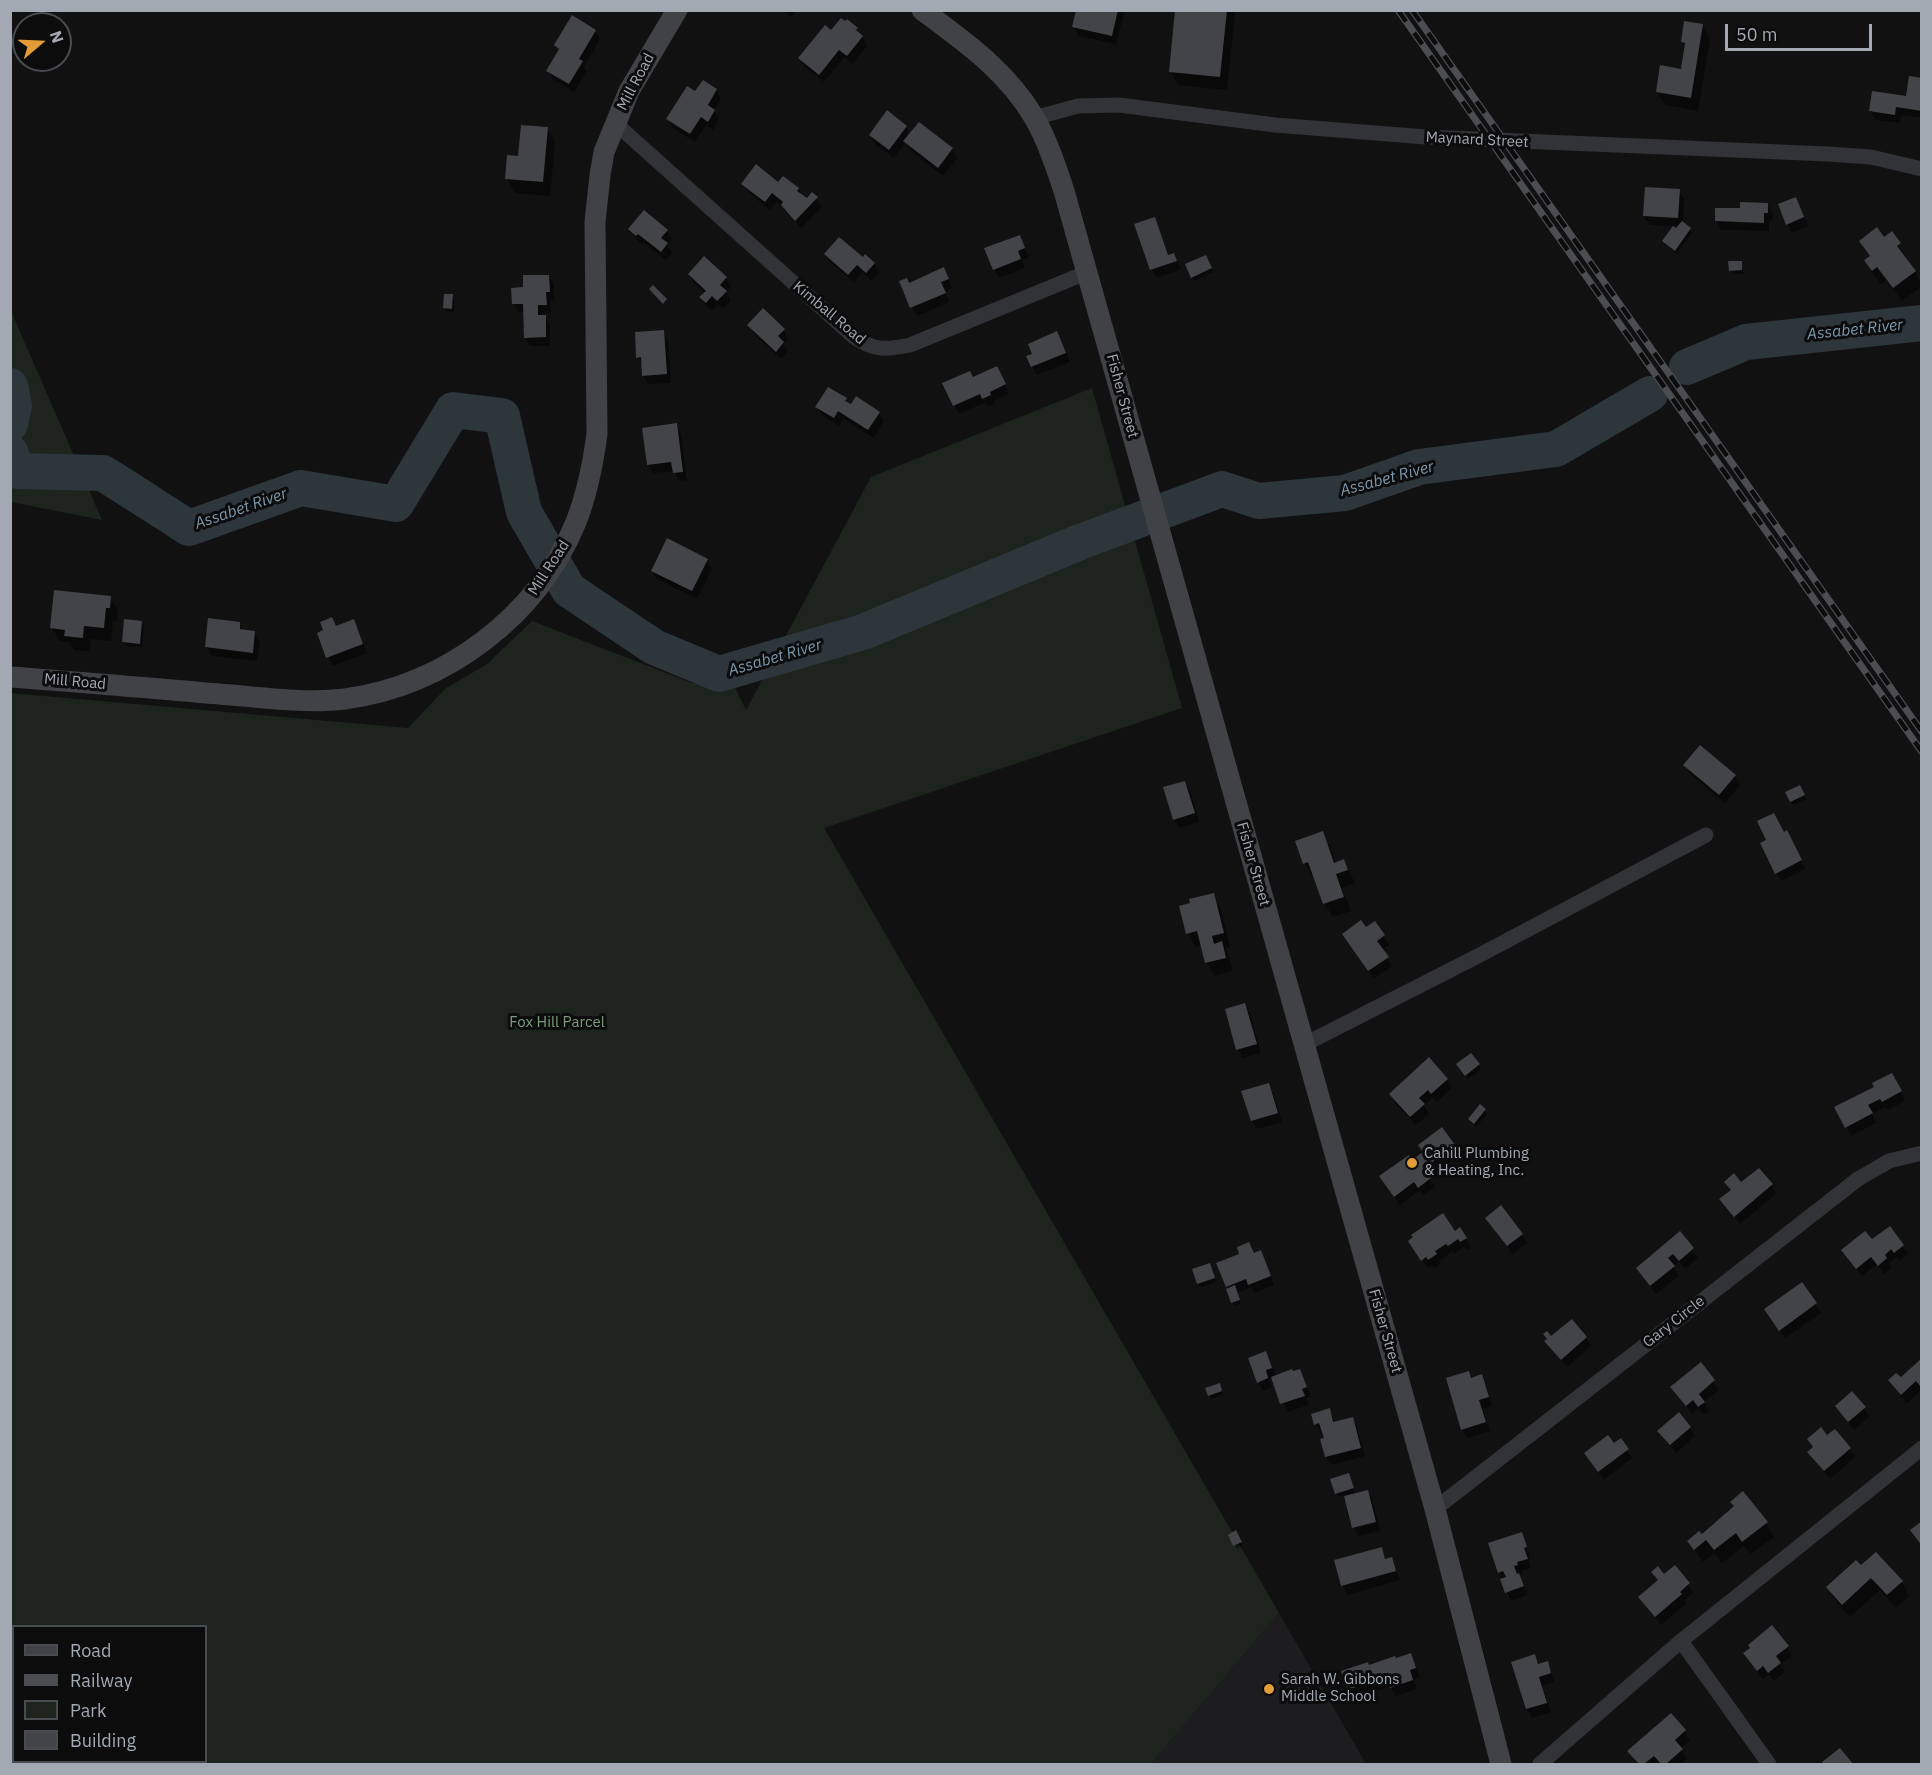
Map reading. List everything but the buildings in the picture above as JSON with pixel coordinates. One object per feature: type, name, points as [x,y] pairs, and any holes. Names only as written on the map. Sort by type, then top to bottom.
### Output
[{"type":"main road","name":"Mill Road","points":[[10,677],[283,699],[343,699],[374,694],[431,674],[483,642],[506,623],[546,576],[562,550],[586,494],[597,434],[595,222],[596,199],[604,152],[629,91],[677,10]]},
{"type":"main road","name":"Fisher Street","points":[[922,10],[984,57],[1019,96],[1034,118],[1056,165],[1435,1509],[1501,1764]]},
{"type":"street","name":"Maynard Street","points":[[1034,118],[1078,106],[1119,105],[1325,130],[1488,141],[1828,154],[1871,157],[1915,165],[1922,169]]},
{"type":"street","name":"Kimball Road","points":[[615,123],[854,337],[875,349],[910,345],[1088,272]]},
{"type":"street","points":[[1305,1044],[1476,957],[1706,835]]},
{"type":"street","name":"Gary Circle","points":[[1435,1509],[1858,1179],[1889,1161],[1922,1153]]},
{"type":"street","points":[[1540,1764],[1681,1641],[1922,1448]]},
{"type":"street","points":[[1681,1641],[1769,1764]]},
{"type":"shaded area","name":"Sarah W. Gibbons Middle School","points":[[1279,1613],[1366,1764],[1151,1764]]},
{"type":"green space","points":[[11,311],[102,520],[11,502]]},
{"type":"green space","name":"Fox Hill Parcel","points":[[1092,388],[1182,708],[824,828],[1279,1613],[1151,1764],[11,1764],[10,693],[408,728],[446,688],[486,665],[532,621],[692,683],[730,678],[746,710],[871,477]]},
{"type":"waterway","name":"Assabet River","points":[[1687,367],[1746,342],[1922,323]]},
{"type":"waterway","name":"Assabet River","points":[[10,386],[14,406],[10,424]]},
{"type":"waterway","name":"Assabet River","points":[[10,452],[17,471],[103,473],[189,528],[301,488],[396,504],[453,410],[502,416],[524,512],[569,590],[654,647],[719,674],[863,632],[1080,542],[1222,489],[1259,501],[1345,493],[1419,467],[1556,449],[1650,394]]},
{"type":"railway","points":[[1398,10],[1922,752]]},
{"type":"railway","points":[[1412,10],[1922,732]]},
{"type":"place","name":"Cahill Plumbing & Heating, Inc.","points":[[1412,1163]]},
{"type":"place","name":"Sarah W. Gibbons Middle School","points":[[1269,1689]]}]
